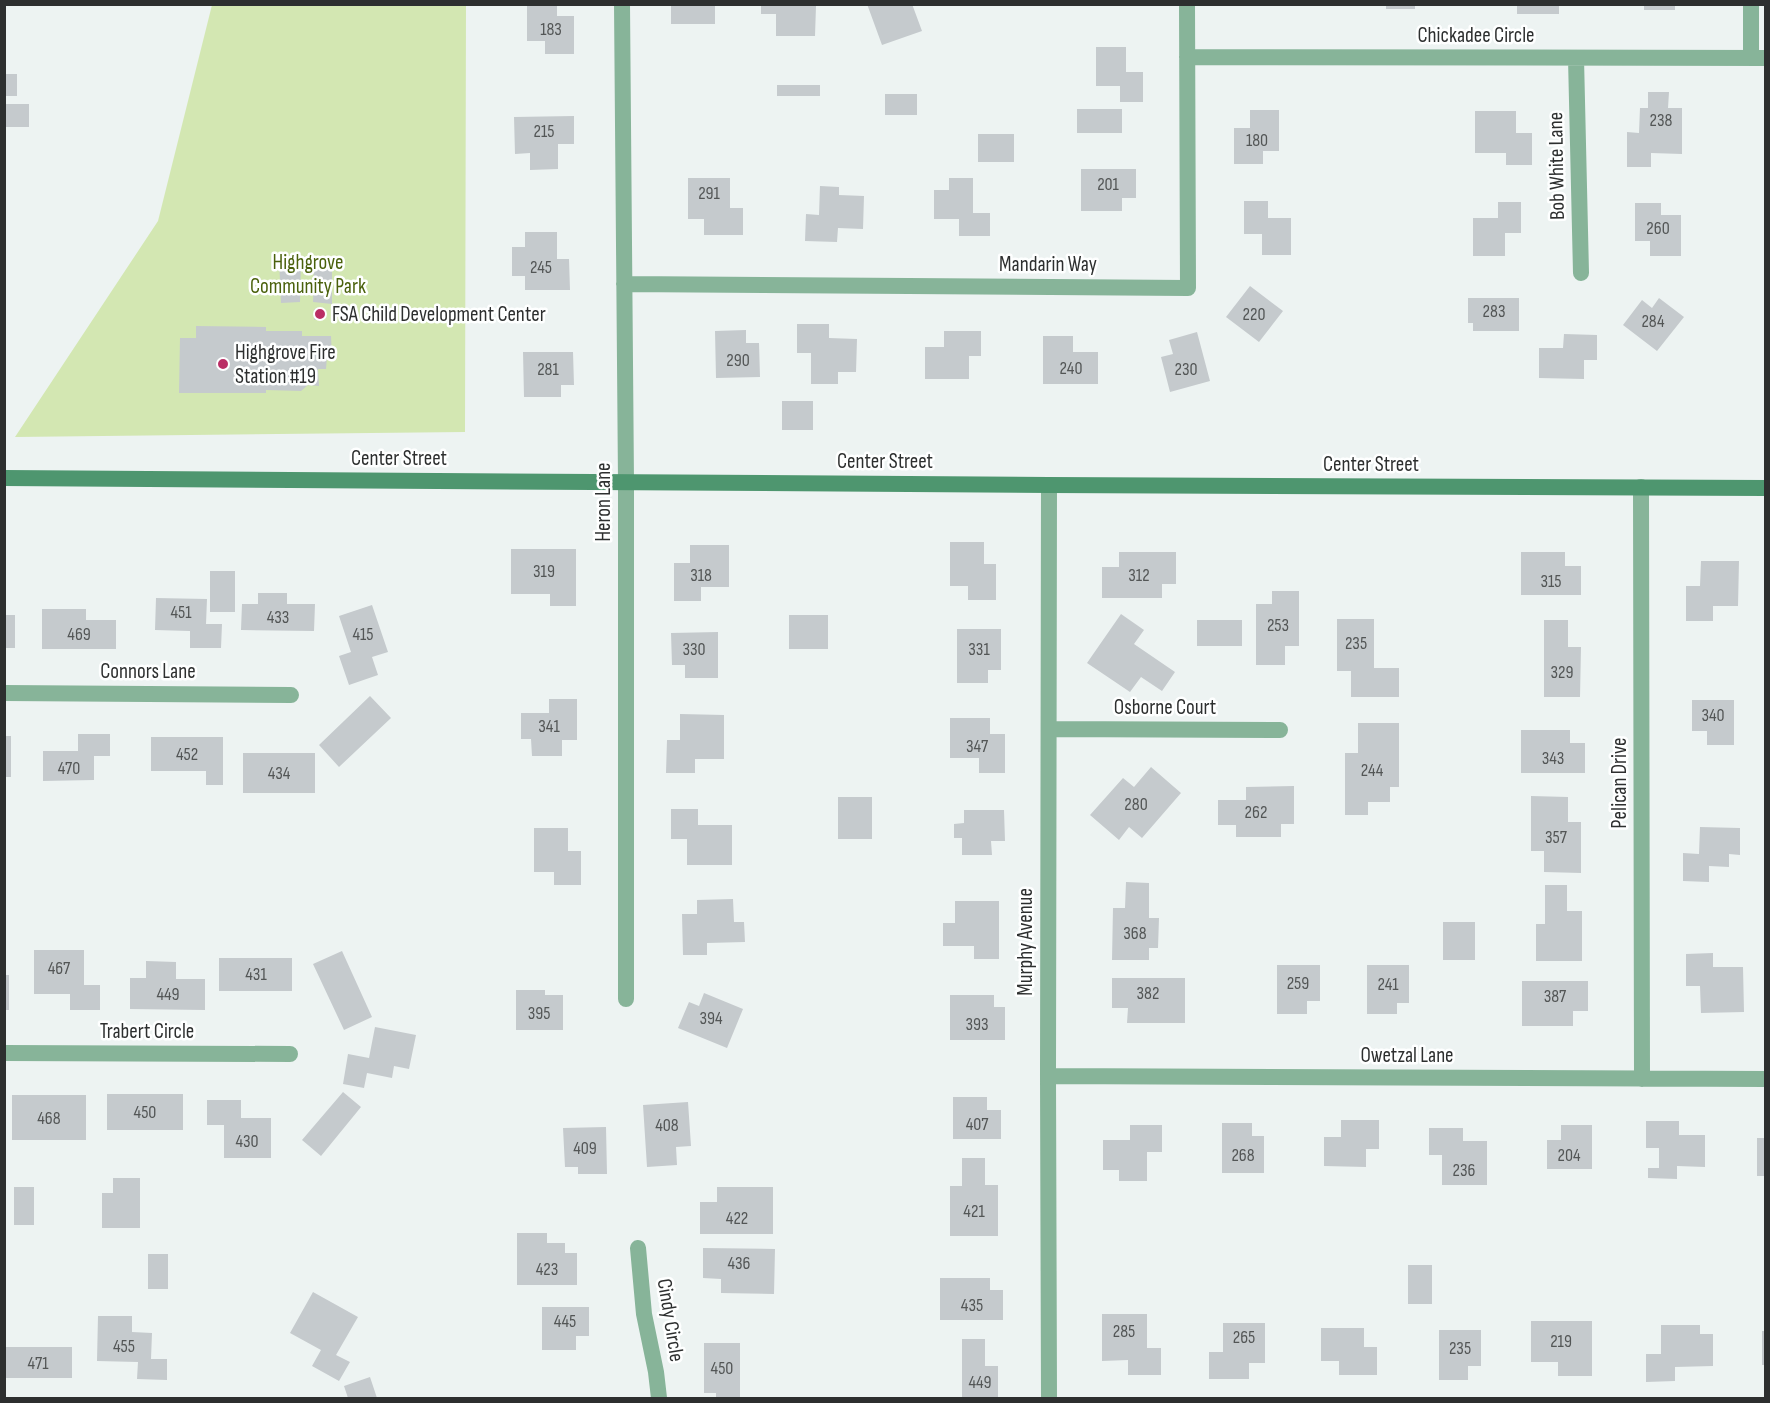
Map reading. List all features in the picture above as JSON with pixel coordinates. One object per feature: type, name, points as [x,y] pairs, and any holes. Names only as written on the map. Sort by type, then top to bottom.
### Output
[{"type":"main road","name":"Center Street","points":[[4,478],[1766,488]]},
{"type":"street","name":"Heron Lane","points":[[622,4],[626,482],[626,999]]},
{"type":"street","name":"Mandarin Way","points":[[624,284],[1188,288],[1187,4]]},
{"type":"street","points":[[1751,4],[1758,57]]},
{"type":"street","name":"Chickadee Circle","points":[[1187,57],[1758,57]]},
{"type":"street","name":"Bob White Lane","points":[[1576,58],[1581,273]]},
{"type":"street","name":"Murphy Avenue","points":[[1049,485],[1049,1398]]},
{"type":"street","name":"Pelican Drive","points":[[1641,487],[1642,1079]]},
{"type":"street","name":"Connors Lane","points":[[4,693],[291,695]]},
{"type":"street","name":"Osborne Court","points":[[1049,729],[1281,730]]},
{"type":"street","name":"Trabert Circle","points":[[4,1053],[290,1054]]},
{"type":"street","name":"Owetzal Lane","points":[[1048,1076],[1766,1079]]},
{"type":"street","name":"Cindy Circle","points":[[638,1248],[644,1314],[656,1372],[658,1398]]},
{"type":"green space","name":"Highgrove Community Park","points":[[212,5],[466,5],[465,432],[15,437],[158,221]]},
{"type":"building","points":[[527,4],[557,4],[557,16],[574,16],[574,54],[545,54],[545,41],[527,41]]},
{"type":"building","points":[[671,4],[715,4],[715,24],[671,24]]},
{"type":"building","points":[[761,4],[816,6],[815,36],[776,36],[776,14],[761,14]]},
{"type":"building","points":[[867,4],[912,4],[922,31],[882,45]]},
{"type":"building","points":[[1386,4],[1415,4],[1415,9],[1386,9]]},
{"type":"building","points":[[1517,4],[1559,4],[1559,14],[1517,14]]},
{"type":"building","points":[[1644,4],[1675,4],[1675,10],[1644,10]]},
{"type":"building","points":[[1096,47],[1126,47],[1126,72],[1143,72],[1143,102],[1120,102],[1120,86],[1096,86]]},
{"type":"building","points":[[4,74],[17,74],[17,96],[4,96]]},
{"type":"building","points":[[777,85],[820,85],[820,96],[777,96]]},
{"type":"building","points":[[1648,92],[1669,92],[1668,108],[1682,108],[1682,154],[1651,153],[1651,167],[1627,167],[1627,132],[1639,133],[1640,108],[1648,108]]},
{"type":"building","points":[[885,94],[917,94],[917,115],[885,115]]},
{"type":"building","points":[[4,104],[29,104],[29,127],[4,127]]},
{"type":"building","points":[[1077,109],[1122,109],[1122,133],[1077,133]]},
{"type":"building","points":[[1250,110],[1279,110],[1279,151],[1263,151],[1263,164],[1234,164],[1234,128],[1250,128]]},
{"type":"building","points":[[1475,111],[1516,111],[1516,133],[1532,133],[1532,165],[1506,165],[1506,153],[1475,153]]},
{"type":"building","points":[[574,116],[574,144],[558,144],[558,169],[530,170],[530,153],[515,154],[514,117]]},
{"type":"building","points":[[978,134],[1014,134],[1014,162],[978,162]]},
{"type":"building","points":[[1081,169],[1136,169],[1136,198],[1122,198],[1122,211],[1081,211]]},
{"type":"building","points":[[688,178],[730,178],[730,208],[743,208],[743,235],[704,235],[704,219],[688,219]]},
{"type":"building","points":[[949,178],[973,178],[973,213],[990,213],[990,236],[959,236],[959,219],[934,219],[934,190],[949,190]]},
{"type":"building","points":[[820,186],[839,187],[839,195],[864,196],[863,229],[838,228],[837,242],[805,241],[806,214],[819,215]]},
{"type":"building","points":[[1244,201],[1268,201],[1268,218],[1291,218],[1291,255],[1262,255],[1262,234],[1244,234]]},
{"type":"building","points":[[1498,202],[1521,202],[1521,233],[1505,233],[1505,256],[1473,256],[1473,218],[1498,218]]},
{"type":"building","points":[[1635,203],[1661,203],[1661,215],[1681,215],[1681,256],[1650,256],[1650,241],[1635,241]]},
{"type":"building","points":[[525,232],[557,232],[557,259],[569,259],[570,290],[525,290],[525,276],[512,276],[512,247],[525,247]]},
{"type":"building","points":[[279,259],[301,259],[300,302],[281,303]]},
{"type":"building","points":[[314,260],[332,261],[332,304],[313,302]]},
{"type":"building","points":[[1250,286],[1283,311],[1259,342],[1226,317]]},
{"type":"building","points":[[1468,298],[1519,298],[1519,331],[1473,331],[1473,323],[1468,323]]},
{"type":"building","points":[[1659,298],[1684,317],[1657,351],[1623,325],[1642,300],[1652,308]]},
{"type":"building","points":[[314,309],[325,309],[325,319],[314,320]]},
{"type":"building","points":[[797,324],[829,324],[829,338],[857,339],[856,372],[838,372],[838,384],[811,384],[811,353],[797,353]]},
{"type":"building","name":"Highgrove Fire Station #19","points":[[196,326],[266,327],[266,331],[302,331],[302,336],[331,336],[332,357],[327,357],[326,369],[318,369],[319,386],[308,385],[301,391],[179,393],[180,338],[196,338]]},
{"type":"building","points":[[746,330],[746,343],[759,343],[760,377],[716,378],[715,331]]},
{"type":"building","points":[[944,331],[981,331],[981,356],[969,356],[969,379],[925,379],[925,347],[944,347]]},
{"type":"building","points":[[1197,332],[1210,381],[1170,392],[1161,357],[1173,354],[1169,340]]},
{"type":"building","points":[[1564,334],[1597,335],[1597,360],[1584,360],[1584,379],[1539,378],[1539,348],[1563,348]]},
{"type":"building","points":[[1043,336],[1073,336],[1073,352],[1098,352],[1098,384],[1043,384]]},
{"type":"building","points":[[523,352],[573,352],[574,385],[561,385],[561,397],[524,397]]},
{"type":"building","points":[[782,401],[813,401],[813,430],[782,430]]},
{"type":"building","points":[[950,542],[984,542],[984,564],[996,564],[996,600],[968,600],[968,586],[950,586]]},
{"type":"building","points":[[690,545],[729,545],[729,587],[701,587],[701,601],[674,601],[674,563],[690,563]]},
{"type":"building","points":[[511,549],[576,549],[576,606],[550,606],[550,594],[511,594]]},
{"type":"building","points":[[1119,552],[1176,552],[1176,584],[1162,584],[1162,598],[1102,598],[1102,567],[1119,567]]},
{"type":"building","points":[[1521,552],[1565,552],[1565,566],[1581,566],[1581,595],[1521,595]]},
{"type":"building","points":[[1701,561],[1739,561],[1738,606],[1713,606],[1713,621],[1686,621],[1686,586],[1700,586]]},
{"type":"building","points":[[210,571],[235,571],[235,612],[210,612]]},
{"type":"building","points":[[1272,591],[1299,591],[1299,646],[1285,646],[1285,665],[1256,665],[1256,604],[1272,604]]},
{"type":"building","points":[[258,593],[287,593],[287,604],[315,604],[314,631],[241,630],[242,604],[258,604]]},
{"type":"building","points":[[156,598],[207,599],[206,624],[222,624],[221,648],[190,648],[190,631],[155,630]]},
{"type":"building","points":[[372,605],[388,652],[372,657],[378,675],[349,685],[339,656],[351,652],[339,616]]},
{"type":"building","points":[[42,609],[86,609],[86,620],[116,620],[116,649],[42,649]]},
{"type":"building","points":[[1121,614],[1144,630],[1134,644],[1175,672],[1162,691],[1141,677],[1130,692],[1087,663]]},
{"type":"building","points":[[4,615],[15,615],[15,648],[4,648]]},
{"type":"building","points":[[789,615],[828,615],[828,649],[789,649]]},
{"type":"building","points":[[1337,619],[1374,619],[1374,668],[1399,668],[1399,697],[1351,697],[1351,671],[1337,671]]},
{"type":"building","points":[[1197,620],[1242,620],[1242,646],[1197,646]]},
{"type":"building","points":[[1544,620],[1568,620],[1568,647],[1581,647],[1580,697],[1544,697]]},
{"type":"building","points":[[957,629],[1001,629],[1001,670],[988,670],[988,683],[957,683]]},
{"type":"building","points":[[718,632],[718,678],[685,678],[685,665],[672,665],[671,633]]},
{"type":"building","points":[[370,696],[391,718],[339,767],[319,745]]},
{"type":"building","points":[[549,699],[577,699],[577,740],[562,740],[562,756],[532,756],[531,739],[521,739],[521,713],[549,713]]},
{"type":"building","points":[[1692,700],[1734,700],[1734,745],[1707,745],[1707,731],[1692,731]]},
{"type":"building","points":[[680,714],[724,715],[724,759],[695,759],[695,773],[666,773],[667,740],[680,740]]},
{"type":"building","points":[[950,718],[990,718],[990,734],[1005,734],[1005,773],[979,773],[979,758],[950,758]]},
{"type":"building","points":[[1358,723],[1399,723],[1399,787],[1390,787],[1390,802],[1368,802],[1368,815],[1345,815],[1345,753],[1358,753]]},
{"type":"building","points":[[1521,730],[1570,730],[1570,743],[1585,743],[1585,773],[1521,773]]},
{"type":"building","points":[[78,734],[110,734],[110,756],[94,756],[94,780],[43,781],[43,751],[78,751]]},
{"type":"building","points":[[4,736],[11,736],[11,777],[4,777]]},
{"type":"building","points":[[151,737],[223,737],[223,785],[206,785],[206,771],[151,771]]},
{"type":"building","points":[[243,753],[315,753],[315,793],[243,793]]},
{"type":"building","points":[[1151,767],[1181,793],[1142,838],[1129,827],[1119,840],[1090,815],[1123,778],[1134,787]]},
{"type":"building","points":[[1294,786],[1294,824],[1281,824],[1281,837],[1236,837],[1236,825],[1218,825],[1218,800],[1246,800],[1246,787]]},
{"type":"building","points":[[1531,796],[1568,797],[1568,822],[1581,822],[1581,873],[1544,872],[1544,851],[1531,851]]},
{"type":"building","points":[[838,797],[872,797],[872,839],[838,839]]},
{"type":"building","points":[[671,809],[698,809],[698,825],[732,825],[732,865],[687,865],[687,839],[671,839]]},
{"type":"building","points":[[964,810],[1004,810],[1005,841],[991,841],[992,855],[962,855],[962,838],[954,838],[954,824],[964,823]]},
{"type":"building","points":[[1700,827],[1740,828],[1740,855],[1729,854],[1729,867],[1709,866],[1709,882],[1683,881],[1683,853],[1699,854]]},
{"type":"building","points":[[534,828],[568,828],[568,851],[581,851],[581,885],[554,885],[554,872],[534,872]]},
{"type":"building","points":[[1126,882],[1149,883],[1149,918],[1159,918],[1158,948],[1149,948],[1149,960],[1112,960],[1113,908],[1125,908]]},
{"type":"building","points":[[1545,885],[1567,885],[1567,911],[1582,911],[1582,961],[1536,961],[1536,924],[1545,924]]},
{"type":"building","points":[[733,899],[734,922],[744,922],[745,942],[707,943],[707,955],[683,955],[682,914],[697,914],[697,900]]},
{"type":"building","points":[[955,901],[999,901],[999,959],[974,959],[974,946],[943,946],[943,923],[955,923]]},
{"type":"building","points":[[1443,922],[1475,922],[1475,960],[1443,960]]},
{"type":"building","points":[[34,950],[84,950],[84,985],[100,985],[100,1010],[70,1010],[70,994],[34,994]]},
{"type":"building","points":[[342,951],[372,1017],[344,1030],[313,964]]},
{"type":"building","points":[[1713,953],[1713,967],[1743,967],[1744,1012],[1701,1013],[1700,986],[1686,986],[1686,954]]},
{"type":"building","points":[[219,958],[292,958],[292,991],[219,991]]},
{"type":"building","points":[[146,961],[176,962],[176,979],[205,979],[205,1010],[130,1009],[130,978],[146,978]]},
{"type":"building","points":[[1277,965],[1320,965],[1320,1001],[1307,1001],[1307,1014],[1277,1014]]},
{"type":"building","points":[[1367,965],[1409,965],[1409,1003],[1397,1003],[1397,1014],[1367,1014]]},
{"type":"building","points":[[4,975],[9,975],[9,1010],[4,1010]]},
{"type":"building","points":[[1112,978],[1185,978],[1185,1023],[1127,1023],[1128,1008],[1112,1008]]},
{"type":"building","points":[[1522,981],[1588,981],[1588,1011],[1573,1011],[1573,1026],[1522,1026]]},
{"type":"building","points":[[516,990],[545,990],[545,995],[563,995],[563,1030],[516,1030]]},
{"type":"building","points":[[704,993],[743,1009],[727,1048],[678,1028],[689,1002],[699,1006]]},
{"type":"building","points":[[950,995],[994,995],[994,1007],[1005,1007],[1005,1040],[950,1040]]},
{"type":"building","points":[[375,1027],[416,1035],[409,1069],[394,1066],[392,1078],[367,1073],[364,1088],[343,1084],[348,1054],[369,1058]]},
{"type":"building","points":[[343,1092],[361,1107],[321,1156],[302,1140]]},
{"type":"building","points":[[107,1094],[183,1094],[183,1130],[107,1130]]},
{"type":"building","points":[[12,1095],[86,1095],[86,1140],[12,1140]]},
{"type":"building","points":[[953,1097],[987,1097],[987,1110],[1001,1110],[1001,1139],[953,1139]]},
{"type":"building","points":[[207,1100],[241,1100],[241,1118],[271,1118],[271,1158],[224,1158],[224,1125],[207,1125]]},
{"type":"building","points":[[688,1102],[691,1146],[676,1147],[677,1165],[647,1167],[643,1105]]},
{"type":"building","points":[[1341,1120],[1379,1120],[1379,1149],[1366,1149],[1366,1167],[1324,1166],[1324,1137],[1341,1137]]},
{"type":"building","points":[[1646,1121],[1679,1121],[1679,1135],[1705,1135],[1705,1167],[1677,1166],[1677,1179],[1648,1178],[1648,1168],[1659,1168],[1659,1148],[1646,1148]]},
{"type":"building","points":[[1222,1123],[1252,1123],[1252,1136],[1264,1136],[1264,1173],[1222,1173]]},
{"type":"building","points":[[1130,1125],[1162,1125],[1162,1152],[1147,1152],[1147,1181],[1119,1181],[1119,1170],[1103,1170],[1103,1140],[1130,1140]]},
{"type":"building","points":[[1561,1125],[1592,1125],[1592,1169],[1547,1169],[1547,1140],[1561,1140]]},
{"type":"building","points":[[606,1127],[607,1174],[578,1174],[578,1167],[565,1167],[563,1128]]},
{"type":"building","points":[[1429,1128],[1463,1128],[1463,1141],[1487,1141],[1487,1185],[1442,1185],[1442,1155],[1429,1155]]},
{"type":"building","points":[[1757,1138],[1766,1138],[1766,1176],[1757,1176]]},
{"type":"building","points":[[962,1158],[985,1158],[985,1185],[998,1185],[998,1236],[950,1236],[950,1186],[962,1186]]},
{"type":"building","points":[[113,1178],[140,1178],[140,1228],[102,1228],[102,1193],[113,1193]]},
{"type":"building","points":[[14,1187],[34,1187],[34,1225],[14,1225]]},
{"type":"building","points":[[717,1187],[773,1187],[773,1234],[700,1234],[700,1202],[717,1202]]},
{"type":"building","points":[[517,1233],[547,1233],[547,1243],[565,1243],[565,1253],[577,1253],[577,1285],[517,1285]]},
{"type":"building","points":[[703,1248],[775,1249],[774,1294],[721,1293],[721,1279],[703,1278]]},
{"type":"building","points":[[148,1254],[168,1254],[168,1289],[148,1289]]},
{"type":"building","points":[[1408,1265],[1432,1265],[1432,1304],[1408,1304]]},
{"type":"building","points":[[940,1278],[990,1278],[990,1290],[1003,1290],[1003,1320],[940,1320]]},
{"type":"building","points":[[313,1292],[358,1317],[336,1355],[350,1362],[339,1381],[312,1366],[321,1350],[290,1333]]},
{"type":"building","points":[[542,1307],[589,1307],[589,1336],[576,1336],[576,1350],[542,1350]]},
{"type":"building","points":[[1102,1314],[1147,1314],[1147,1348],[1161,1348],[1161,1375],[1128,1375],[1128,1360],[1102,1361]]},
{"type":"building","points":[[98,1316],[132,1316],[132,1332],[152,1333],[151,1359],[167,1359],[167,1380],[137,1379],[138,1362],[97,1361]]},
{"type":"building","points":[[1531,1321],[1592,1321],[1592,1376],[1558,1376],[1558,1362],[1531,1362]]},
{"type":"building","points":[[1223,1323],[1265,1323],[1265,1363],[1249,1363],[1249,1379],[1209,1379],[1209,1352],[1223,1352]]},
{"type":"building","points":[[1661,1325],[1700,1325],[1700,1334],[1713,1334],[1713,1366],[1675,1367],[1675,1381],[1646,1382],[1646,1354],[1661,1354]]},
{"type":"building","points":[[1321,1328],[1364,1328],[1364,1347],[1377,1347],[1377,1375],[1339,1375],[1339,1361],[1321,1361]]},
{"type":"building","points":[[1439,1330],[1481,1330],[1481,1366],[1468,1366],[1468,1380],[1439,1380]]},
{"type":"building","points":[[1762,1331],[1766,1331],[1766,1365],[1762,1365]]},
{"type":"building","points":[[962,1339],[985,1339],[985,1366],[998,1366],[998,1398],[962,1398]]},
{"type":"building","points":[[704,1343],[740,1343],[740,1398],[716,1398],[716,1393],[704,1393]]},
{"type":"building","points":[[4,1347],[72,1347],[72,1378],[4,1378]]},
{"type":"building","points":[[370,1377],[377,1398],[348,1398],[344,1386]]},
{"type":"place","name":"FSA Child Development Center","points":[[320,314]]},
{"type":"place","name":"Highgrove Fire Station #19","points":[[223,364]]}]
